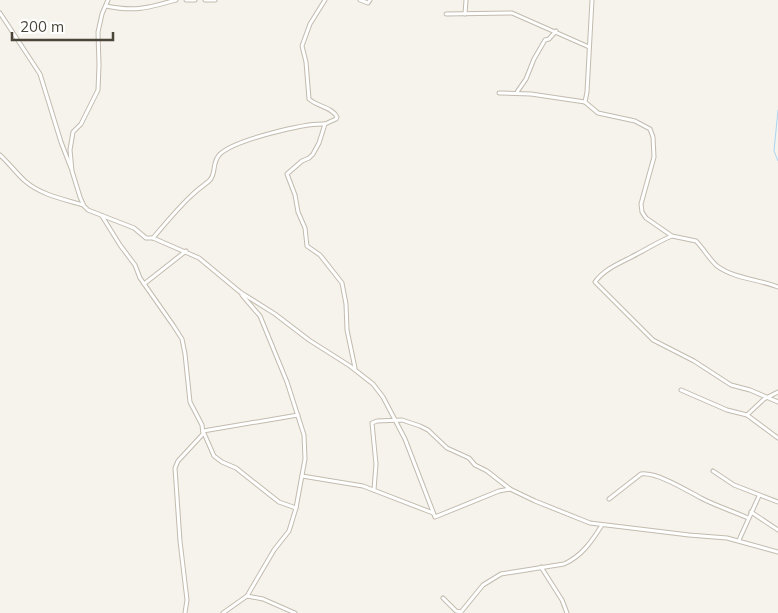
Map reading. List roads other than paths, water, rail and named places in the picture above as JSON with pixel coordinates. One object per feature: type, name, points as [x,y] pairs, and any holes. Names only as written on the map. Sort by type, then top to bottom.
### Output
[{"type":"street","points":[[72,170],[70,150],[73,132],[81,124],[98,90],[98,32],[102,14],[108,0]]},
{"type":"street","points":[[106,6],[126,10],[154,7],[176,0]]},
{"type":"street","points":[[186,0],[195,0]]},
{"type":"street","points":[[205,0],[215,0]]},
{"type":"street","points":[[153,238],[182,204],[210,180],[215,160],[226,150],[240,143],[298,127],[325,124],[336,119],[337,116],[310,100],[306,62],[302,46],[310,24],[325,0]]},
{"type":"street","points":[[360,0],[368,3],[370,0]]},
{"type":"street","points":[[465,14],[466,0]]},
{"type":"street","points":[[585,102],[592,0]]},
{"type":"street","points":[[0,13],[40,74],[61,142],[84,206]]},
{"type":"street","points":[[446,14],[512,13],[589,47]]},
{"type":"street","points":[[517,92],[526,79],[534,59],[545,40],[549,39],[556,31]]},
{"type":"street","points":[[499,93],[517,92],[585,102],[598,112],[635,121],[650,129],[653,137],[654,157],[640,206],[646,218],[672,236],[696,241],[714,262],[728,272],[778,287]]},
{"type":"street","points":[[325,124],[319,143],[311,156],[290,170],[287,176],[305,228],[307,246],[320,255],[338,278],[343,288],[347,330],[355,369]]},
{"type":"street","points":[[0,155],[24,180],[34,187],[134,228],[146,238],[153,238],[186,252],[208,265],[240,292],[275,314],[308,340],[355,369],[375,386],[396,420],[433,513]]},
{"type":"street","points":[[102,216],[135,265],[144,284],[174,324],[182,340],[190,402],[214,456],[236,468],[279,502],[296,508]]},
{"type":"street","points":[[672,236],[661,240],[614,266],[595,282],[653,340],[704,367],[731,385],[778,402]]},
{"type":"street","points":[[144,284],[186,252]]},
{"type":"street","points":[[223,613],[247,596],[274,550],[289,531],[296,508],[302,476],[305,444],[287,382],[262,322],[240,292]]},
{"type":"street","points":[[681,390],[727,410],[747,416],[778,438]]},
{"type":"street","points":[[747,416],[764,399],[778,392]]},
{"type":"street","points":[[185,613],[187,600],[179,533],[175,468],[178,461],[204,432],[298,415]]},
{"type":"street","points":[[374,490],[376,464],[372,423],[377,421],[405,420],[424,428],[447,448],[469,458],[510,489],[590,523],[739,540],[778,552]]},
{"type":"street","points":[[713,471],[734,485],[778,502]]},
{"type":"street","points":[[609,499],[640,474],[647,473],[676,484],[702,498],[748,518]]},
{"type":"street","points":[[302,476],[374,490],[433,513],[434,516],[510,489]]},
{"type":"street","points":[[739,540],[759,496]]},
{"type":"street","points":[[751,512],[778,530]]},
{"type":"street","points":[[443,598],[456,611],[461,612],[483,585],[501,574],[564,564],[572,560],[591,543],[602,525]]},
{"type":"street","points":[[541,567],[568,613]]},
{"type":"street","points":[[247,596],[263,599],[295,613]]},
{"type":"waterway","points":[[778,110],[774,151],[778,161]]}]
